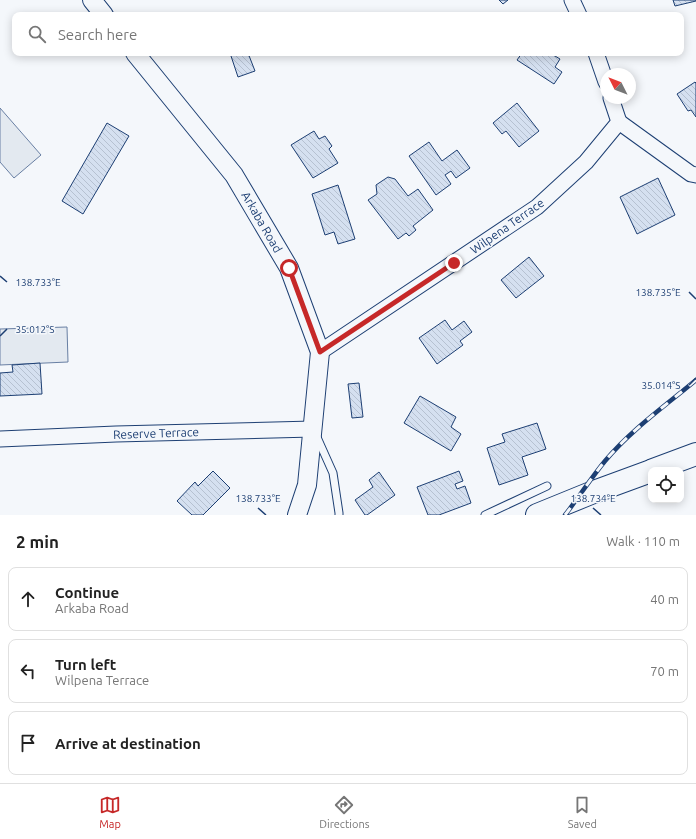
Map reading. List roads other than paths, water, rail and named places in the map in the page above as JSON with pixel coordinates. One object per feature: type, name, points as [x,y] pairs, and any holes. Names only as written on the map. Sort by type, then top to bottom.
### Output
[{"type":"main road","points":[[660,467],[696,454]]},
{"type":"main road","points":[[538,515],[648,472]]},
{"type":"street","points":[[92,0],[102,12]]},
{"type":"street","points":[[572,0],[578,12]]},
{"type":"street","name":"Arkaba Road","points":[[137,56],[234,175],[289,268],[320,352],[307,485],[297,515]]},
{"type":"street","points":[[597,56],[601,68]]},
{"type":"street","points":[[613,104],[619,122],[691,174],[696,175]]},
{"type":"street","name":"Wilpena Terrace","points":[[320,352],[536,207],[586,162],[619,122]]},
{"type":"street","name":"Reserve Terrace","points":[[0,439],[313,428]]},
{"type":"lane","points":[[313,428],[333,473],[339,515]]},
{"type":"lane","points":[[485,515],[548,486]]},
{"type":"railway","points":[[565,515],[600,467],[615,450],[649,419],[696,380]]}]
